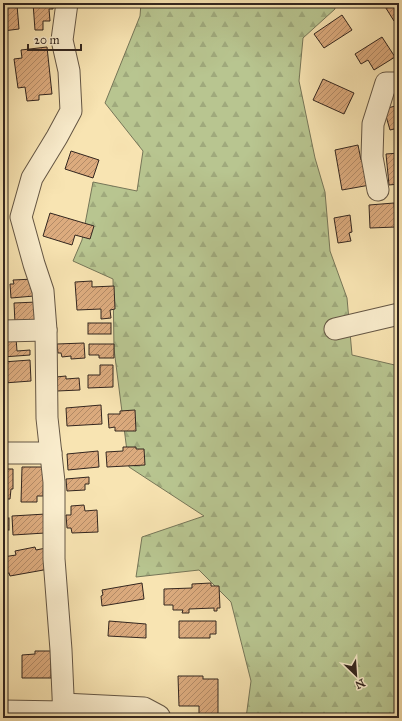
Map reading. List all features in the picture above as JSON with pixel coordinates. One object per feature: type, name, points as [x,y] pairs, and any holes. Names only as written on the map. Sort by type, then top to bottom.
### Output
[{"type":"street","points":[[63,712],[61,650],[54,559],[54,482],[46,418],[46,330],[43,291],[21,217],[32,178],[71,111],[69,71],[62,40],[67,3]]},
{"type":"street","points":[[378,190],[372,157],[373,124],[386,83],[399,83]]},
{"type":"street","points":[[335,329],[399,314]]},
{"type":"street","points":[[3,331],[46,330]]},
{"type":"street","points":[[3,452],[51,452]]},
{"type":"street","points":[[3,711],[63,712],[144,708],[160,718]]},
{"type":"green space","points":[[141,3],[334,3],[335,9],[303,38],[299,81],[315,158],[325,192],[330,251],[347,298],[352,355],[399,366],[399,718],[246,718],[251,681],[231,602],[199,570],[136,577],[142,537],[204,516],[129,467],[114,349],[113,279],[73,261],[82,240],[93,182],[137,191],[143,151],[105,103],[140,16]]},
{"type":"building","points":[[33,3],[53,3],[53,9],[49,9],[50,21],[43,21],[43,30],[35,30]]},
{"type":"building","points":[[388,3],[399,3],[399,18],[394,21],[384,5]]},
{"type":"building","points":[[17,5],[19,29],[3,31],[3,6]]},
{"type":"building","points":[[342,15],[352,30],[324,48],[314,34]]},
{"type":"building","points":[[382,37],[395,57],[374,70],[368,60],[361,64],[355,54]]},
{"type":"building","points":[[47,47],[52,94],[39,95],[39,100],[27,101],[25,87],[18,88],[14,59],[22,58],[21,50]]},
{"type":"building","points":[[323,79],[354,93],[344,114],[313,100]]},
{"type":"building","points":[[399,105],[399,131],[395,132],[394,129],[390,130],[384,109]]},
{"type":"building","points":[[358,145],[361,160],[365,159],[370,185],[342,190],[335,150]]},
{"type":"building","points":[[71,151],[99,160],[93,178],[65,169]]},
{"type":"building","points":[[399,153],[399,184],[389,185],[386,154]]},
{"type":"building","points":[[394,203],[396,227],[370,228],[369,205]]},
{"type":"building","points":[[50,213],[94,226],[90,239],[75,235],[72,245],[43,236]]},
{"type":"building","points":[[350,215],[352,232],[349,233],[351,241],[338,243],[334,218]]},
{"type":"building","points":[[34,279],[34,296],[11,298],[10,284],[14,284],[13,280]]},
{"type":"building","points":[[92,281],[92,287],[114,286],[115,309],[110,310],[111,318],[101,319],[101,309],[77,310],[75,282]]},
{"type":"building","points":[[3,292],[5,317],[3,317]]},
{"type":"building","points":[[37,302],[38,322],[15,323],[14,303]]},
{"type":"building","points":[[88,323],[111,323],[111,334],[88,334]]},
{"type":"building","points":[[3,338],[16,338],[17,351],[30,350],[30,355],[3,357]]},
{"type":"building","points":[[84,343],[85,358],[71,359],[71,356],[62,357],[61,353],[58,353],[57,344]]},
{"type":"building","points":[[89,344],[114,344],[114,358],[99,358],[99,355],[89,355]]},
{"type":"building","points":[[30,360],[31,381],[4,383],[3,362]]},
{"type":"building","points":[[100,365],[113,365],[113,387],[88,388],[88,375],[100,375]]},
{"type":"building","points":[[66,376],[66,379],[79,378],[80,390],[57,391],[56,377]]},
{"type":"building","points":[[101,405],[102,424],[67,426],[66,408]]},
{"type":"building","points":[[135,410],[136,431],[115,431],[115,427],[109,428],[108,414],[120,414],[120,411]]},
{"type":"building","points":[[123,447],[136,447],[136,449],[144,449],[145,465],[107,467],[106,452],[123,451]]},
{"type":"building","points":[[98,451],[99,467],[68,470],[67,454]]},
{"type":"building","points":[[22,467],[44,467],[43,496],[37,496],[37,502],[21,502]]},
{"type":"building","points":[[3,469],[13,469],[13,489],[11,489],[10,499],[7,499],[7,504],[3,504]]},
{"type":"building","points":[[89,477],[89,484],[85,484],[85,490],[67,491],[66,479]]},
{"type":"building","points":[[84,505],[85,511],[97,510],[98,532],[72,533],[71,528],[67,528],[66,515],[71,515],[71,506]]},
{"type":"building","points":[[46,514],[45,533],[13,535],[12,516]]},
{"type":"building","points":[[3,518],[9,518],[9,530],[3,530]]},
{"type":"building","points":[[35,547],[36,550],[46,548],[49,569],[10,576],[9,573],[4,574],[3,557],[16,555],[15,551]]},
{"type":"building","points":[[142,583],[144,599],[102,606],[102,590]]},
{"type":"building","points":[[211,583],[211,586],[219,586],[220,608],[217,608],[217,611],[214,611],[214,608],[189,609],[189,613],[182,613],[183,610],[173,610],[173,605],[164,605],[164,589],[192,588],[192,584]]},
{"type":"building","points":[[109,621],[146,624],[146,638],[108,636]]},
{"type":"building","points":[[179,621],[216,621],[216,634],[210,634],[210,638],[179,638]]},
{"type":"building","points":[[35,651],[51,651],[51,678],[22,678],[22,655],[35,654]]},
{"type":"building","points":[[178,676],[203,676],[203,679],[218,679],[218,714],[199,714],[199,706],[179,706]]},
{"type":"building","points":[[105,716],[105,718],[77,718],[77,717]]}]
